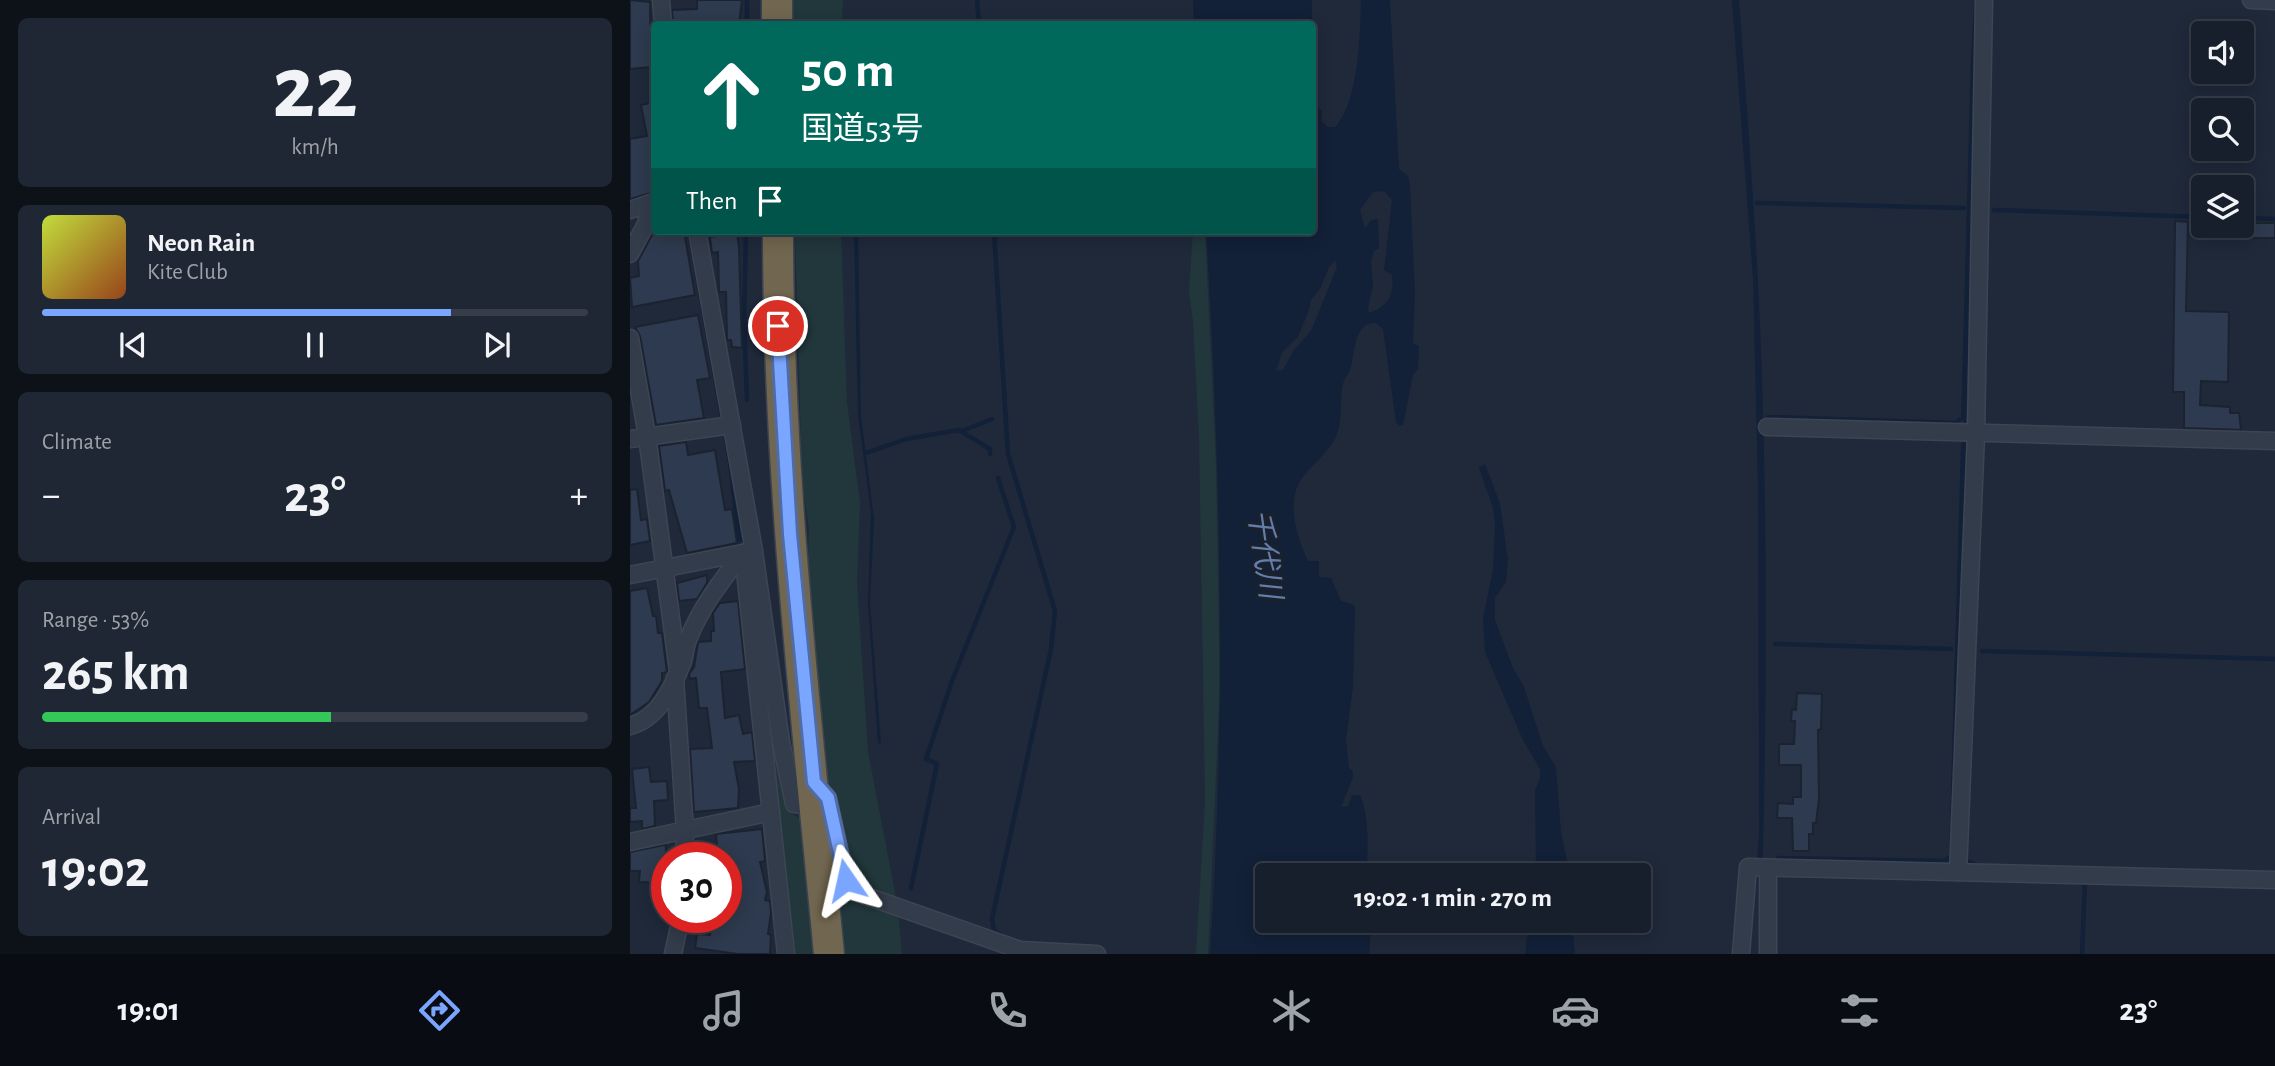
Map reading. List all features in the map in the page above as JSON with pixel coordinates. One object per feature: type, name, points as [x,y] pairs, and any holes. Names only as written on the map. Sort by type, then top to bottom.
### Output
[{"type":"highway","points":[[777,0],[777,21]]},
{"type":"highway","points":[[778,235],[778,349],[786,468],[829,954]]},
{"type":"street","points":[[661,0],[663,21]]},
{"type":"street","points":[[1958,872],[1976,434],[1984,0]]},
{"type":"street","points":[[2251,0],[2275,1]]},
{"type":"street","points":[[630,210],[651,203]]},
{"type":"street","points":[[630,254],[646,224],[651,206]]},
{"type":"street","points":[[698,235],[732,425],[748,552],[786,954]]},
{"type":"street","points":[[630,338],[648,436],[666,568],[676,674],[685,842]]},
{"type":"street","points":[[630,439],[732,425]]},
{"type":"street","points":[[1767,427],[2275,441]]},
{"type":"street","points":[[748,552],[794,804],[814,794],[828,798],[846,880],[852,891],[1020,950],[1097,954]]},
{"type":"street","points":[[630,575],[748,552]]},
{"type":"street","points":[[630,726],[649,718],[666,697],[687,640],[712,596],[748,552]]},
{"type":"street","points":[[630,842],[771,812]]},
{"type":"street","points":[[1741,954],[1748,867],[2275,880]]},
{"type":"street","points":[[1768,868],[1768,954]]},
{"type":"street","points":[[673,954],[678,933]]},
{"type":"green space","points":[[793,0],[843,0],[842,21],[793,21]]},
{"type":"green space","points":[[795,235],[841,235],[847,402],[860,503],[857,582],[868,751],[896,898],[857,887],[827,788],[807,577],[809,529],[802,480]]},
{"type":"green space","points":[[1193,235],[1205,235],[1216,462],[1220,686],[1208,954],[1196,954],[1205,800],[1199,438],[1189,291]]},
{"type":"green space","points":[[752,562],[787,802],[791,813],[802,820],[814,954],[791,954]]},
{"type":"green space","points":[[827,808],[844,884],[898,909],[902,954],[840,954]]},
{"type":"water","points":[[1193,0],[1312,0],[1312,21],[1194,21]]},
{"type":"water","name":"千代川","points":[[1361,0],[1390,0],[1399,169],[1408,176],[1410,185],[1415,293],[1413,343],[1419,346],[1418,369],[1413,375],[1403,425],[1399,426],[1396,422],[1383,329],[1376,323],[1363,328],[1356,340],[1350,370],[1344,382],[1336,437],[1298,485],[1294,502],[1299,537],[1308,561],[1319,561],[1319,577],[1331,578],[1341,601],[1354,605],[1355,608],[1353,687],[1346,740],[1349,768],[1353,771],[1353,777],[1341,807],[1348,806],[1352,795],[1360,795],[1367,824],[1367,863],[1255,863],[1255,933],[1371,933],[1369,954],[1210,954],[1218,773],[1220,592],[1206,235],[1316,235],[1316,103],[1322,111],[1321,121],[1328,127],[1335,127],[1349,101],[1357,66]],"holes":[[[1378,191],[1385,192],[1392,200],[1384,270],[1392,275],[1391,294],[1385,304],[1369,313],[1373,286],[1371,261],[1374,251],[1379,248],[1378,219],[1371,220],[1365,228],[1360,210],[1372,193]],[[1335,260],[1337,267],[1311,331],[1294,350],[1283,370],[1276,371],[1282,353],[1298,337],[1311,300]]]},
{"type":"water","points":[[1732,0],[1739,0],[1762,361],[1766,616],[1760,954],[1757,860],[1758,489],[1753,279]]},
{"type":"water","points":[[1978,2],[1966,423],[1961,420],[1971,56],[1974,3]]},
{"type":"water","points":[[688,235],[695,235],[733,456],[744,541],[737,542],[728,464]]},
{"type":"water","points":[[854,235],[858,235],[861,416],[874,519],[870,603],[881,744],[878,743],[868,603],[871,512],[858,416]]},
{"type":"water","points":[[1961,442],[1967,442],[1953,861],[1949,857]]},
{"type":"water","points":[[1485,464],[1500,504],[1508,560],[1506,582],[1495,598],[1495,620],[1513,668],[1524,687],[1543,746],[1556,767],[1561,832],[1567,863],[1536,863],[1535,791],[1540,779],[1540,769],[1522,738],[1485,652],[1483,618],[1493,570],[1495,524],[1493,508],[1479,468]]},
{"type":"water","points":[[1528,933],[1573,933],[1575,954],[1525,954]]},
{"type":"building","points":[[630,0],[650,2],[651,67],[630,69]]},
{"type":"building","points":[[697,0],[742,0],[739,21],[673,21],[672,10],[697,9]]},
{"type":"building","points":[[651,103],[651,193],[630,199],[630,139],[647,136],[641,105]]},
{"type":"building","points":[[2175,221],[2188,222],[2186,311],[2229,312],[2228,382],[2201,381],[2200,405],[2230,407],[2230,413],[2239,413],[2241,430],[2184,428],[2184,392],[2173,392]]},
{"type":"building","points":[[2254,223],[2275,223],[2275,238],[2254,238]]},
{"type":"building","points":[[652,235],[685,235],[695,295],[632,307],[630,278],[639,276],[638,261]]},
{"type":"building","points":[[737,235],[742,348],[732,347],[731,340],[727,340],[726,292],[719,292],[718,252],[712,253],[710,237]]},
{"type":"building","points":[[698,315],[710,378],[697,380],[704,418],[656,425],[640,336],[635,327]]},
{"type":"building","points":[[686,442],[688,455],[715,450],[725,510],[732,509],[737,543],[687,553],[669,490],[665,491],[659,446]]},
{"type":"building","points":[[637,489],[641,520],[647,519],[650,541],[630,545],[630,490]]},
{"type":"building","points":[[707,575],[707,583],[697,599],[679,601],[677,583]]},
{"type":"building","points":[[647,588],[658,633],[662,633],[667,672],[662,673],[662,681],[649,702],[630,715],[630,591]]},
{"type":"building","points":[[738,601],[745,669],[721,672],[725,718],[739,715],[743,734],[752,732],[755,761],[734,762],[739,789],[738,808],[694,812],[690,749],[712,748],[707,708],[699,708],[696,678],[690,679],[689,674],[694,667],[698,642],[711,641],[711,631],[714,631],[713,613],[720,603]]},
{"type":"building","points":[[1797,693],[1822,694],[1821,729],[1818,730],[1819,799],[1813,834],[1809,834],[1809,851],[1793,851],[1792,818],[1777,818],[1778,803],[1793,804],[1793,797],[1801,797],[1801,765],[1779,765],[1779,744],[1794,744],[1795,721],[1791,721],[1792,709],[1796,710]]},
{"type":"building","points":[[649,767],[651,782],[667,781],[668,800],[654,801],[655,826],[642,829],[642,821],[630,822],[630,808],[636,808],[632,769]]},
{"type":"building","points":[[762,829],[765,861],[760,862],[767,892],[765,900],[770,901],[770,954],[738,954],[695,948],[697,934],[742,933],[742,842],[717,842],[716,834]]},
{"type":"building","points":[[651,848],[651,882],[639,882],[640,871],[630,871],[630,852]]},
{"type":"waterway","points":[[747,0],[747,21]]},
{"type":"waterway","points":[[977,0],[979,21]]},
{"type":"waterway","points":[[1757,203],[1964,208]]},
{"type":"waterway","points":[[1994,210],[2191,217]]},
{"type":"waterway","points":[[2254,218],[2275,219]]},
{"type":"waterway","points":[[746,235],[744,319],[747,400]]},
{"type":"waterway","points":[[994,235],[1008,454],[1055,611],[1051,649],[992,919],[994,931],[1002,936]]},
{"type":"waterway","points":[[1768,417],[1956,423],[1959,420]]},
{"type":"waterway","points":[[962,431],[992,419]]},
{"type":"waterway","points":[[866,453],[906,439],[959,430],[990,449],[990,454]]},
{"type":"waterway","points":[[911,888],[937,764],[926,759],[952,681],[1014,527],[998,478]]},
{"type":"waterway","points":[[1775,644],[1951,649]]},
{"type":"waterway","points":[[1982,651],[2275,659]]},
{"type":"waterway","points":[[1778,858],[1946,861],[1948,858]]},
{"type":"waterway","points":[[1970,862],[1980,866]]},
{"type":"waterway","points":[[2082,954],[2085,882]]},
{"type":"route","points":[[778,326],[790,534],[814,782],[828,798],[846,880]]}]
